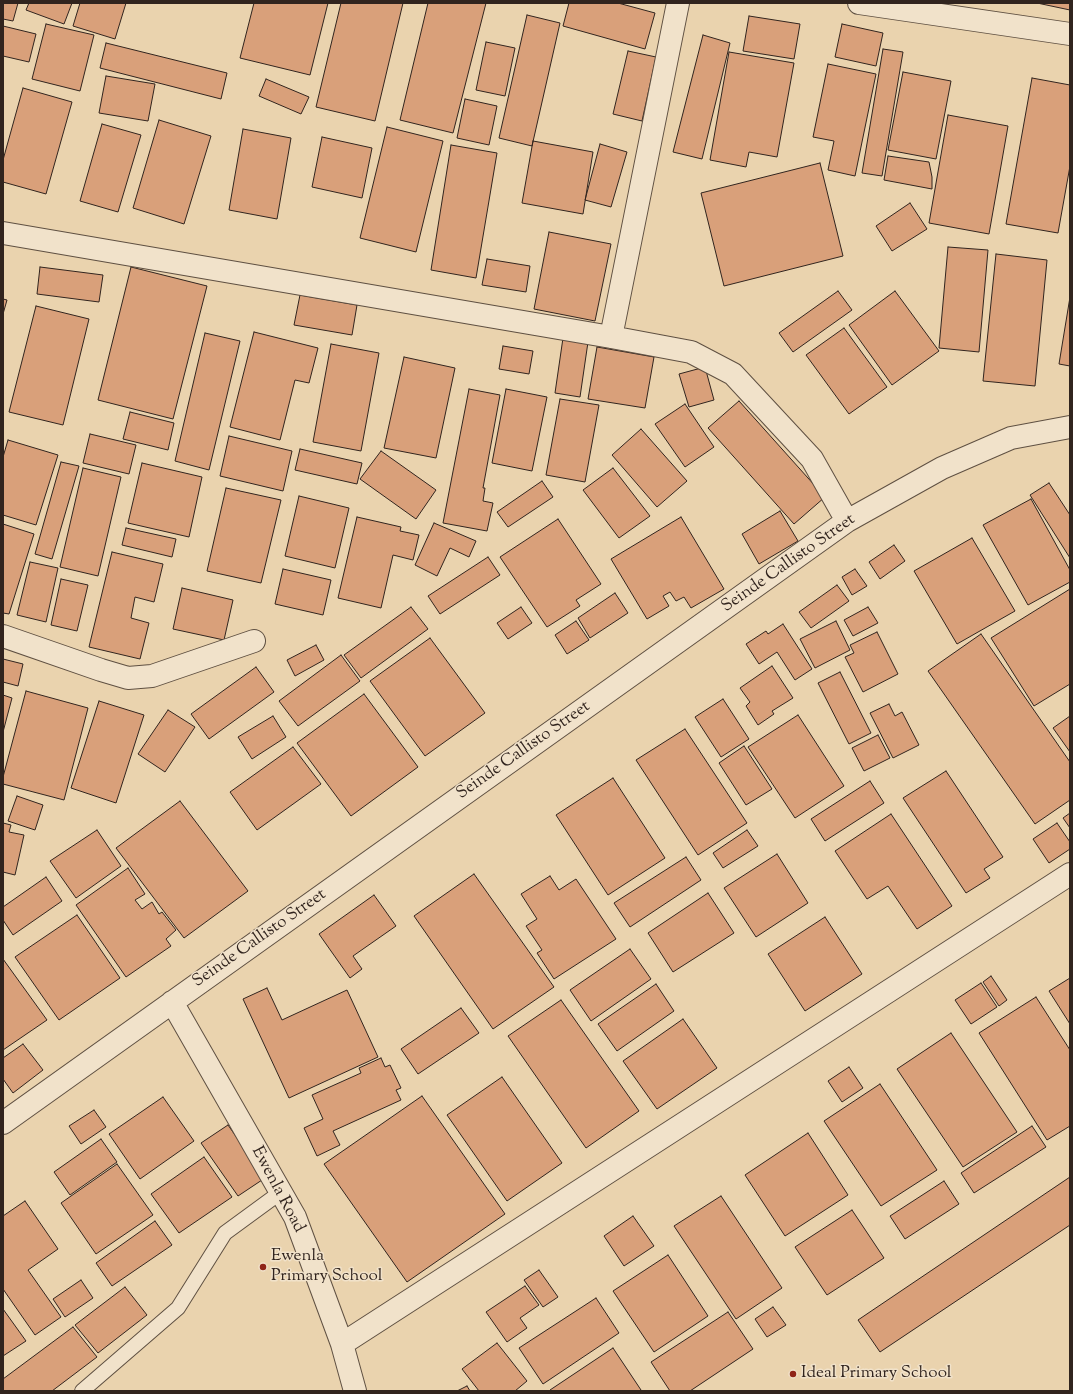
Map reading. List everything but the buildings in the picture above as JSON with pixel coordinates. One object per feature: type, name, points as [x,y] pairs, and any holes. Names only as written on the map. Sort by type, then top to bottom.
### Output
[{"type":"street","points":[[611,337],[678,3]]},
{"type":"street","points":[[859,3],[1070,34]]},
{"type":"street","points":[[3,233],[691,352],[733,374],[812,458],[847,522]]},
{"type":"street","name":"Seinde Callisto Street","points":[[3,1123],[847,522],[942,468],[1011,438],[1070,427]]},
{"type":"street","points":[[3,636],[128,678],[152,676],[254,641]]},
{"type":"street","points":[[342,1344],[1070,874]]},
{"type":"street","name":"Ewenla Road","points":[[172,1002],[295,1217],[342,1344],[355,1391]]},
{"type":"lane","points":[[82,1391],[178,1308],[225,1234],[280,1192]]},
{"type":"place","name":"Ewenla Primary School","points":[[263,1267]]},
{"type":"place","name":"Ideal Primary School","points":[[793,1374]]}]
